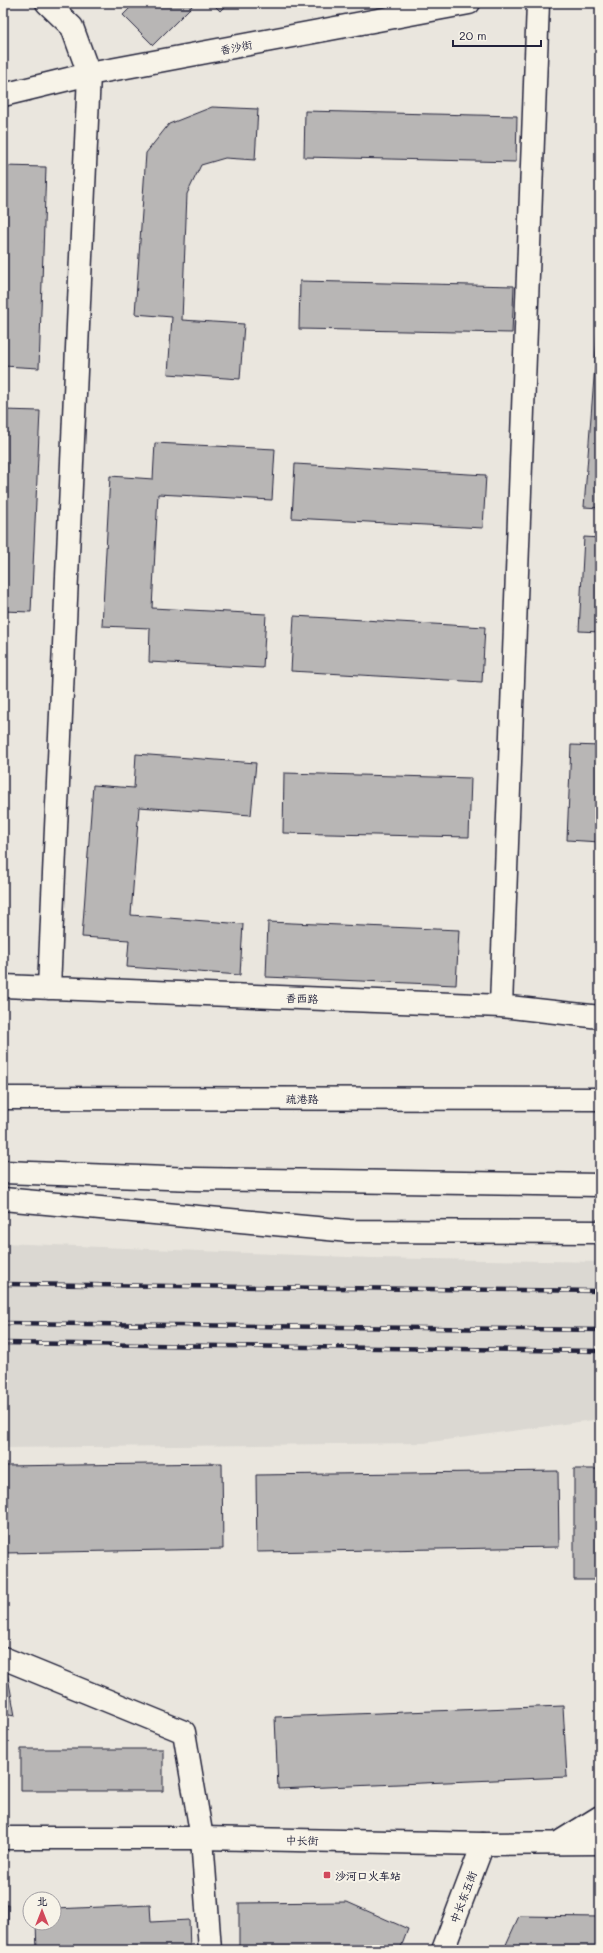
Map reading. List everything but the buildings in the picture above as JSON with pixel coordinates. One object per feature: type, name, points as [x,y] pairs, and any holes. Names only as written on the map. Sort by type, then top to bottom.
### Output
[{"type":"main road","points":[[47,3],[72,28],[89,74],[50,988]]},
{"type":"main road","name":"香沙街","points":[[3,95],[89,74],[469,3]]},
{"type":"main road","points":[[501,1006],[538,3]]},
{"type":"main road","name":"香西路","points":[[3,986],[501,1006],[600,1016]]},
{"type":"main road","name":"疏港路","points":[[3,1098],[600,1099]]},
{"type":"main road","points":[[3,1172],[195,1179],[600,1185]]},
{"type":"main road","points":[[3,1199],[349,1231],[600,1232]]},
{"type":"main road","points":[[3,1658],[184,1732],[202,1838],[210,1950]]},
{"type":"main road","points":[[558,1843],[600,1817]]},
{"type":"main road","name":"中长街","points":[[3,1838],[202,1838],[483,1844],[600,1843]]},
{"type":"main road","name":"中长东五街","points":[[443,1950],[483,1844]]},
{"type":"shaded area","points":[[3,1243],[373,1258],[600,1262],[600,1419],[424,1443],[3,1448]]},
{"type":"railway","points":[[3,1284],[600,1291]]},
{"type":"railway","points":[[3,1323],[600,1330]]},
{"type":"railway","points":[[3,1343],[600,1351]]},
{"type":"place","name":"沙河口火车站","points":[[327,1875]]}]
